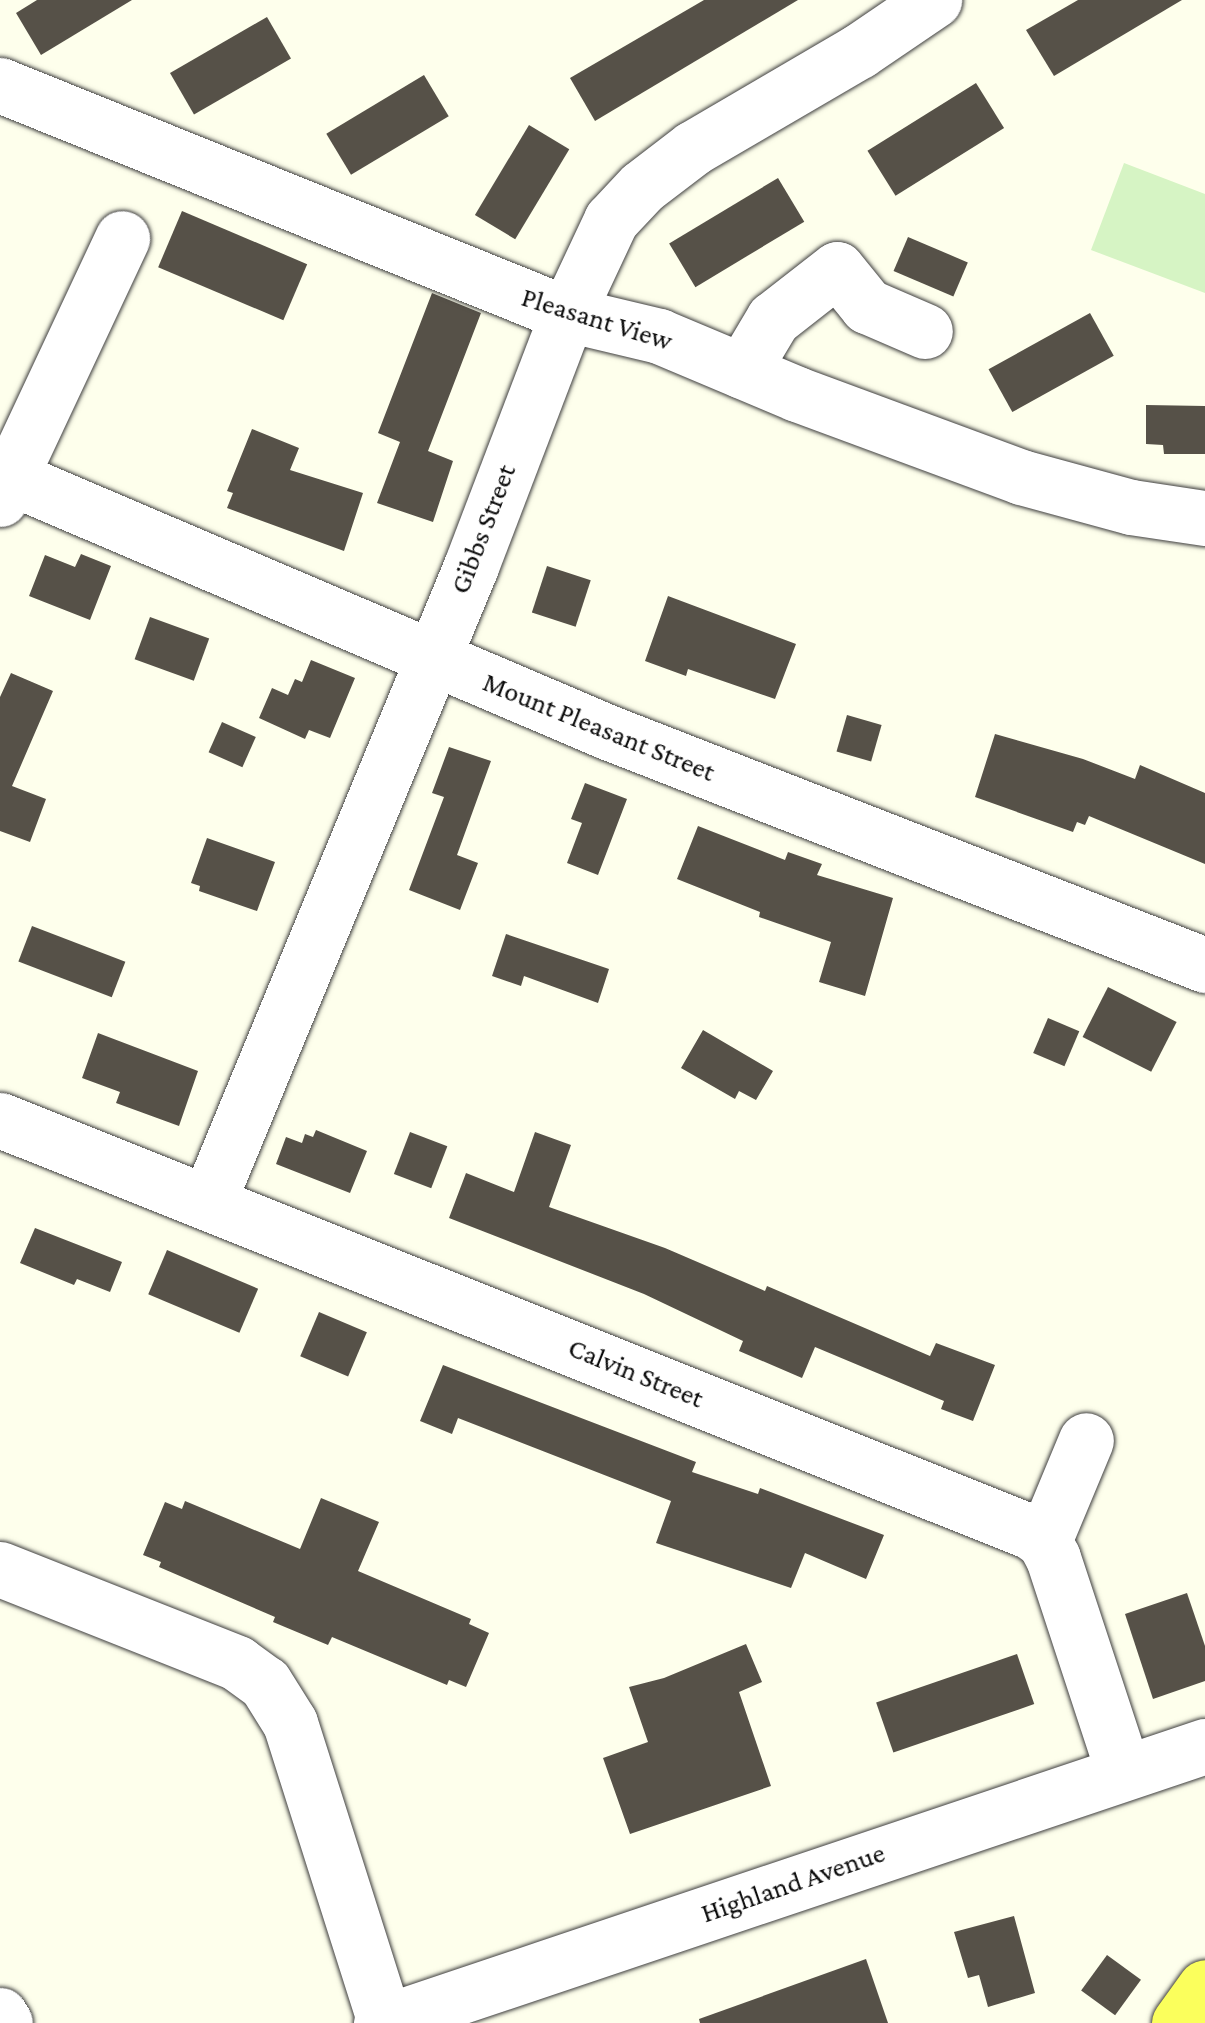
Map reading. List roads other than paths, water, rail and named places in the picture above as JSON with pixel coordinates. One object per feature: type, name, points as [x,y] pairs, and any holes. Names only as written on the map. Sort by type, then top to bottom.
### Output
[{"type":"main road","points":[[1179,2023],[1205,1987]]},
{"type":"street","name":"Gibbs Street","points":[[208,1202],[432,659],[567,314],[611,220],[642,187],[693,148],[858,52],[934,0]]},
{"type":"street","name":"Pleasant View","points":[[0,85],[567,314],[659,336],[1021,477],[1131,507],[1205,518]]},
{"type":"street","points":[[3,483],[122,238]]},
{"type":"street","points":[[742,371],[772,320],[837,269],[866,306],[925,331]]},
{"type":"street","name":"Mount Pleasant Street","points":[[3,483],[610,733],[1205,965]]},
{"type":"street","name":"Calvin Street","points":[[0,1120],[1017,1524],[1044,1540]]},
{"type":"street","points":[[1086,1440],[1044,1540],[1123,1771]]},
{"type":"street","points":[[0,1569],[238,1663],[265,1683],[290,1722],[383,2022]]},
{"type":"street","name":"Highland Avenue","points":[[383,2022],[1205,1746]]},
{"type":"street","points":[[0,2015],[5,2023]]}]
